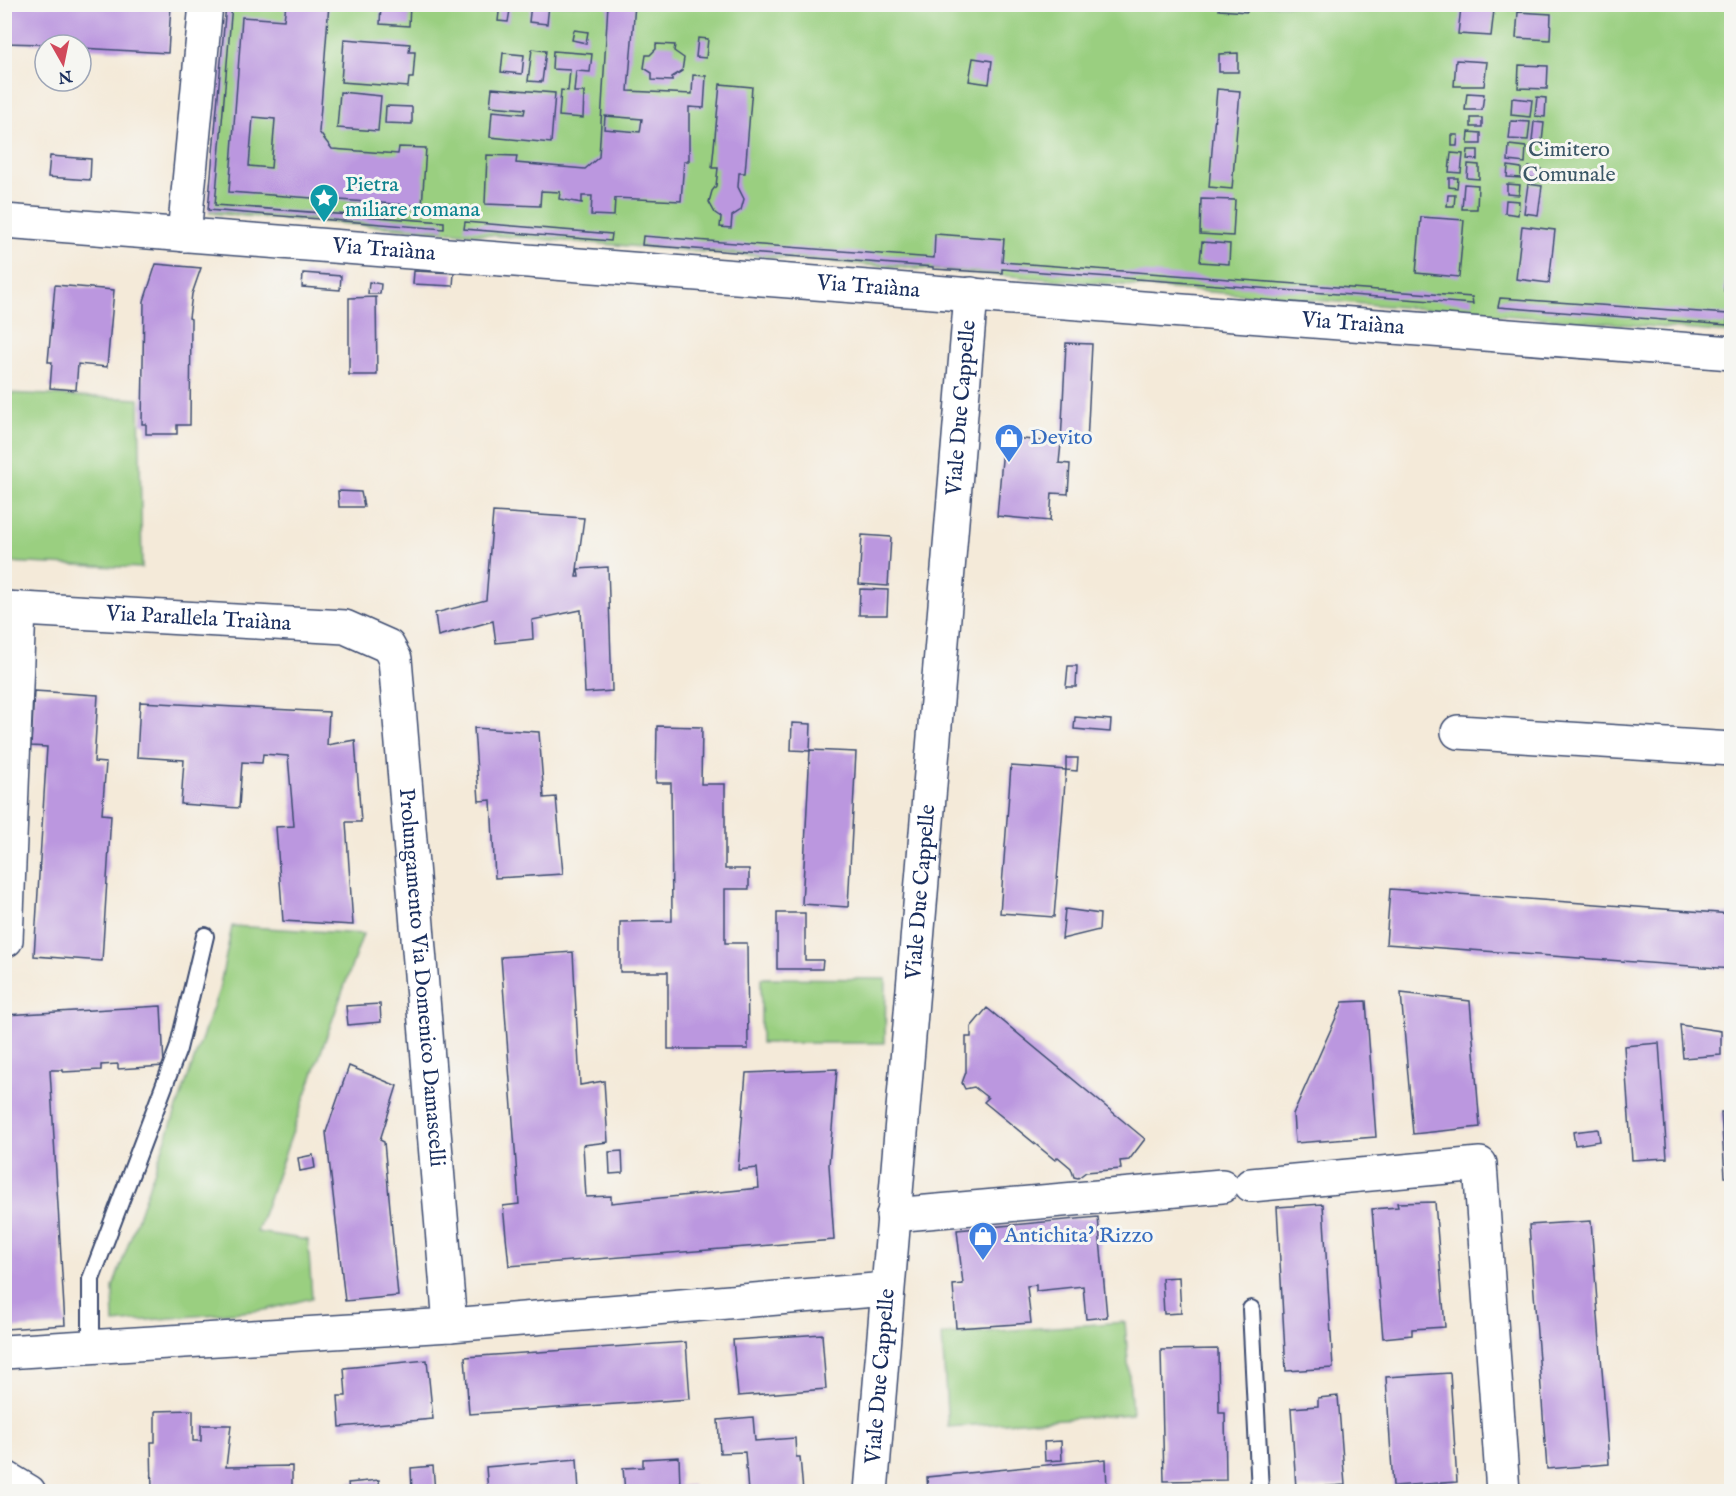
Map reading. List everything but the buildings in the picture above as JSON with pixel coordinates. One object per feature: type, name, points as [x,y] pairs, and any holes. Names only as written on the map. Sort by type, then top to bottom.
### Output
[{"type":"street","points":[[184,235],[206,4]]},
{"type":"street","name":"Via Traiàna","points":[[4,221],[1731,353]]},
{"type":"street","name":"Viale Due Cappelle","points":[[871,1491],[971,294]]},
{"type":"street","name":"Via Parallela Traiàna","points":[[6,940],[12,608],[345,627],[361,632],[374,641]]},
{"type":"street","name":"Prolungamento Via Domenico Damascelli","points":[[374,641],[388,646],[394,659],[450,1325]]},
{"type":"street","points":[[1458,732],[1731,749]]},
{"type":"street","points":[[893,1215],[1480,1164],[1503,1491]]},
{"type":"street","points":[[4,1352],[450,1325],[887,1289]]},
{"type":"street","points":[[4,1477],[29,1491]]},
{"type":"lane","points":[[92,1347],[91,1279],[178,1048],[205,936]]},
{"type":"lane","points":[[1251,1309],[1260,1491]]},
{"type":"green space","name":"Cimitero Comunale","points":[[229,5],[1731,5],[1731,333],[210,213]]},
{"type":"green space","points":[[5,393],[139,399],[142,568],[5,562]]},
{"type":"green space","points":[[232,926],[363,934],[257,1232],[308,1240],[312,1298],[265,1310],[114,1323],[113,1287],[219,990]]},
{"type":"green space","points":[[761,978],[886,979],[885,1043],[761,1043]]},
{"type":"green space","points":[[1125,1322],[1132,1414],[948,1427],[942,1335]]},
{"type":"place","name":"Pietra miliare romana","points":[[324,224]]},
{"type":"place","name":"Devito","points":[[1009,464]]},
{"type":"place","name":"Antichita' Rizzo","points":[[983,1262]]}]
